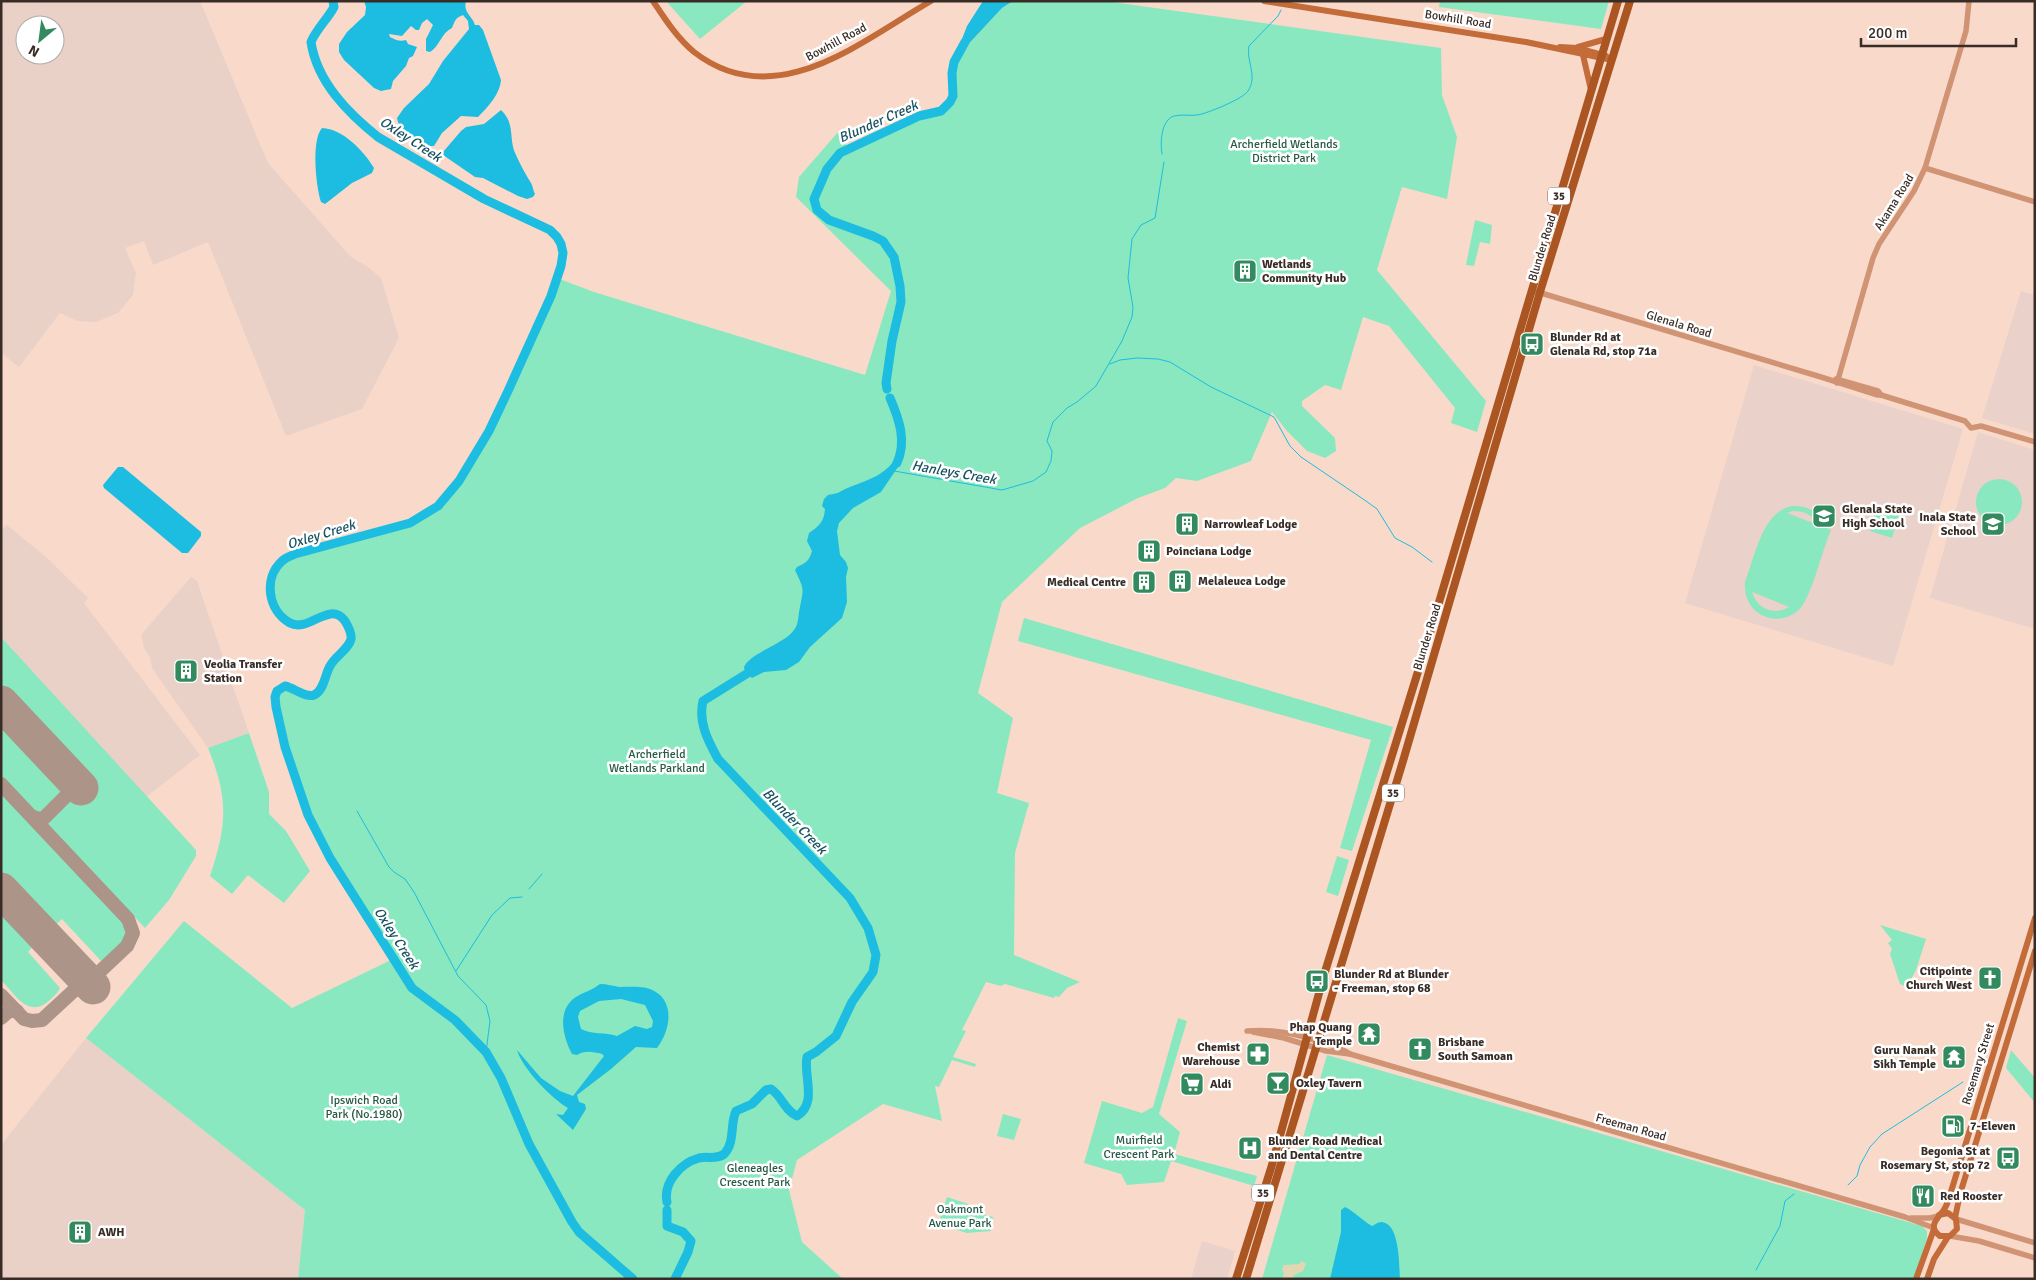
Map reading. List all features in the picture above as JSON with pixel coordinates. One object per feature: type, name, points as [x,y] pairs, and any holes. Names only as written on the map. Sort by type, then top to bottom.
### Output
[{"type":"main road","name":"Bowhill Road","points":[[654,1],[680,38],[707,60],[738,74],[774,76],[794,74],[823,63],[931,1]]},
{"type":"main road","name":"Bowhill Road","points":[[1264,1],[1559,48],[1583,55],[1601,56]]},
{"type":"main road","name":"Blunder Road","points":[[1236,1279],[1272,1164],[1326,967],[1394,754],[1618,1]]},
{"type":"main road","name":"Blunder Road","points":[[1246,1279],[1403,760],[1540,292],[1630,1]]},
{"type":"main road","points":[[1577,48],[1606,39]]},
{"type":"main road","name":"Bowhill Road","points":[[1559,48],[1563,46],[1577,48],[1612,60]]},
{"type":"main road","points":[[1583,55],[1591,91]]},
{"type":"main road","name":"Rosemary Street","points":[[1938,1215],[1947,1204],[1950,1195],[2035,918]]},
{"type":"main road","name":"Rosemary Street","points":[[1956,1219],[1960,1194],[2035,951]]},
{"type":"main road","points":[[1994,1050],[2004,1053]]},
{"type":"main road","points":[[1916,1279],[1934,1228],[1935,1219],[1938,1215],[1948,1213],[1956,1219],[1957,1229],[1949,1236],[1934,1259],[1927,1279]]},
{"type":"main road","points":[[1934,1228],[1940,1236],[1949,1236]]},
{"type":"street","name":"Akama Road","points":[[1837,381],[1873,258],[1883,238],[1914,191],[1925,168],[1966,31],[1969,1]]},
{"type":"street","points":[[1925,168],[2035,202]]},
{"type":"street","name":"Glenala Road","points":[[1531,290],[1822,377],[1878,391],[1882,395],[1965,421],[1971,428],[1981,426],[2035,442]]},
{"type":"street","points":[[1247,1031],[1281,1031],[1306,1041],[1284,1038],[1247,1031]]},
{"type":"street","name":"Freeman Road","points":[[1306,1041],[1342,1054],[1350,1054],[1906,1218],[1934,1228]]},
{"type":"street","name":"Freeman Road","points":[[1906,1218],[1930,1218],[1938,1215]]},
{"type":"street","points":[[1956,1219],[2035,1243]]},
{"type":"street","points":[[2002,1248],[2006,1235]]},
{"type":"street","points":[[1949,1236],[2002,1248],[2035,1258]]},
{"type":"shaded area","points":[[1,1],[200,1],[268,163],[350,256],[381,278],[399,338],[362,409],[286,436],[208,242],[153,265],[144,241],[125,248],[136,273],[133,295],[118,313],[96,322],[77,321],[60,313],[19,367],[1,353]]},
{"type":"shaded area","points":[[2021,291],[2035,295],[2035,434],[1982,418]]},
{"type":"shaded area","name":"Glenala State High School","points":[[1754,365],[1963,429],[1893,666],[1685,603]]},
{"type":"shaded area","name":"Inala State School","points":[[1978,432],[2035,450],[2035,629],[1930,598]]},
{"type":"shaded area","points":[[7,525],[46,557],[88,598],[84,603],[200,755],[146,797],[1,637],[1,530]]},
{"type":"shaded area","points":[[191,577],[197,581],[249,733],[208,748],[152,668],[150,657],[144,648],[141,635]]},
{"type":"shaded area","points":[[86,1038],[305,1210],[298,1279],[1,1279],[1,1145]]},
{"type":"shaded area","points":[[1202,1241],[1235,1251],[1227,1279],[1191,1279]]},
{"type":"green space","points":[[666,1],[747,1],[700,39]]},
{"type":"green space","name":"Archerfield Wetlands Parkland","points":[[1013,1],[1105,1],[1441,48],[1442,95],[1457,137],[1447,199],[1402,187],[1377,270],[1486,401],[1477,432],[1451,423],[1455,408],[1389,326],[1363,317],[1341,390],[1325,385],[1302,401],[1302,406],[1335,438],[1336,451],[1325,458],[1307,451],[1287,431],[1272,412],[1251,461],[1197,481],[1176,478],[1165,488],[1138,498],[1080,528],[1002,602],[978,693],[1013,718],[997,793],[1029,803],[1015,853],[1014,955],[1080,982],[1067,988],[1059,997],[1055,996],[1054,998],[1005,984],[1001,986],[986,982],[962,1030],[966,1031],[953,1057],[976,1064],[975,1067],[952,1060],[939,1087],[935,1086],[942,1121],[883,1104],[797,1160],[789,1190],[802,1242],[843,1279],[298,1279],[305,1210],[86,1038],[184,921],[292,1008],[393,959],[336,870],[316,833],[292,771],[275,701],[281,687],[290,688],[308,695],[319,692],[329,667],[349,644],[351,632],[341,617],[333,614],[326,614],[304,624],[288,621],[271,600],[269,587],[272,577],[280,563],[294,554],[409,523],[423,516],[442,501],[460,480],[489,430],[536,331],[557,278],[594,292],[865,375],[891,291],[796,197],[799,177],[838,132],[848,148],[919,116],[941,111],[953,96],[952,73],[960,51],[1002,8]]},
{"type":"green space","points":[[1440,1],[1609,1],[1601,29],[1439,7]]},
{"type":"green space","points":[[1475,220],[1492,225],[1490,244],[1480,242],[1474,266],[1466,265]]},
{"type":"green space","points":[[1999,479],[2012,483],[2018,489],[2022,502],[2018,515],[2012,521],[1999,525],[1986,521],[1980,515],[1976,502],[1980,489],[1986,483]]},
{"type":"green space","points":[[1792,506],[1806,507],[1814,511],[1827,528],[1831,530],[1802,606],[1798,611],[1787,617],[1775,619],[1757,612],[1751,606],[1745,591],[1745,582],[1761,536],[1773,517],[1782,510]],"holes":[[[1793,511],[1808,514],[1818,525],[1787,513]],[[1752,592],[1789,607],[1778,611],[1762,607],[1754,598]]]},
{"type":"green space","points":[[1876,507],[1899,514],[1892,538],[1870,531]]},
{"type":"green space","points":[[1024,618],[1393,727],[1352,851],[1340,848],[1371,740],[1018,641]]},
{"type":"green space","points":[[1,637],[196,850],[196,856],[169,900],[145,928],[48,826],[47,823],[50,817],[90,780],[41,728],[32,726],[1,693]]},
{"type":"green space","points":[[1,714],[22,736],[24,745],[63,787],[62,795],[59,799],[42,814],[35,813],[1,777]]},
{"type":"green space","points":[[249,733],[269,792],[269,814],[286,831],[310,871],[284,903],[248,875],[232,894],[210,876],[220,842],[223,812],[220,782],[208,748]]},
{"type":"green space","points":[[1,789],[127,923],[129,929],[126,940],[119,950],[104,962],[62,919],[53,927],[1,872]]},
{"type":"green space","points":[[1337,856],[1349,860],[1338,896],[1326,892]]},
{"type":"green space","points":[[10,917],[35,944],[28,952],[60,988],[52,998],[39,1007],[33,1007],[21,1002],[1,980],[1,918]]},
{"type":"green space","points":[[1880,925],[1926,939],[1916,970],[1907,987],[1900,984],[1890,954],[1892,949],[1888,943],[1892,940]]},
{"type":"green space","name":"Muirfield Crescent Park","points":[[1178,1018],[1187,1021],[1159,1114],[1180,1132],[1174,1154],[1257,1176],[1254,1186],[1171,1161],[1164,1182],[1127,1185],[1121,1174],[1084,1163],[1102,1101],[1142,1113],[1153,1107]]},
{"type":"green space","points":[[2011,1050],[2035,1078],[2035,1103],[2006,1068]]},
{"type":"green space","points":[[1327,1055],[1922,1226],[1927,1231],[1927,1238],[1914,1279],[1262,1279]]},
{"type":"green space","points":[[1003,1114],[1021,1119],[1014,1140],[997,1136]]},
{"type":"green space","name":"Oakmont Avenue Park","points":[[947,1197],[971,1205],[979,1213],[993,1217],[991,1231],[967,1233],[938,1224]]},
{"type":"sand","points":[[1302,1261],[1306,1264],[1303,1271],[1294,1275],[1293,1278],[1282,1279],[1284,1265],[1299,1264]]},
{"type":"water","points":[[364,1],[466,1],[467,11],[475,25],[479,25],[483,30],[501,80],[496,95],[486,109],[478,117],[461,116],[442,133],[434,146],[430,146],[405,132],[397,118],[404,108],[429,84],[443,61],[469,29],[468,21],[463,15],[458,17],[452,28],[445,33],[430,52],[426,51],[426,39],[433,25],[427,19],[422,23],[419,30],[411,26],[402,36],[389,34],[394,39],[406,40],[408,44],[417,47],[406,66],[393,81],[391,89],[381,91],[374,88],[344,60],[339,52],[339,44],[347,32],[365,15],[366,7]]},
{"type":"water","points":[[983,1],[1013,1],[1002,8],[962,51],[957,52],[967,26]]},
{"type":"water","points":[[501,110],[509,121],[514,149],[521,166],[532,184],[535,194],[527,199],[483,178],[475,177],[443,155],[443,152],[466,127],[484,124]]},
{"type":"water","points":[[322,128],[338,132],[352,142],[365,155],[374,168],[372,173],[352,183],[325,204],[321,202],[316,175],[316,142]]},
{"type":"water","points":[[898,454],[903,454],[900,464],[881,492],[853,508],[839,523],[837,531],[840,555],[848,568],[846,577],[847,602],[842,618],[810,647],[799,662],[786,670],[764,672],[752,678],[745,672],[744,667],[747,662],[783,640],[797,625],[803,591],[795,570],[810,557],[812,551],[807,541],[809,533],[822,520],[825,509],[822,506],[824,499],[828,495],[838,493],[883,472]]},
{"type":"water","points":[[118,467],[123,467],[201,532],[201,536],[188,553],[182,553],[104,488],[103,485]]},
{"type":"water","points":[[603,984],[650,989],[664,1000],[667,1007],[668,1024],[662,1041],[657,1048],[636,1047],[577,1095],[579,1102],[585,1104],[586,1109],[573,1130],[556,1114],[563,1115],[568,1108],[554,1098],[538,1082],[525,1065],[517,1050],[541,1078],[560,1091],[573,1096],[604,1056],[589,1052],[577,1055],[572,1054],[564,1032],[564,1016],[570,1002]],"holes":[[[621,999],[645,1005],[653,1021],[652,1027],[647,1029],[635,1026],[617,1036],[581,1029],[578,1017],[580,1011],[599,1001]]]},
{"type":"water","points":[[1345,1207],[1372,1226],[1382,1222],[1388,1224],[1395,1237],[1399,1255],[1400,1279],[1330,1279],[1341,1232],[1341,1210]]},
{"type":"waterway","name":"Oxley Creek","points":[[333,1],[334,7],[311,42],[314,57],[320,70],[345,107],[378,137],[484,199],[550,230],[561,244],[563,253],[561,266],[551,296],[489,431],[459,481],[438,506],[410,523],[295,554],[284,560],[276,568],[270,585],[271,594],[273,603],[283,618],[297,625],[326,615],[339,615],[350,630],[351,637],[348,646],[330,666],[317,693],[311,696],[285,686],[277,691],[275,697],[276,707],[285,747],[308,815],[330,858],[412,988],[455,1020],[486,1052],[501,1078],[529,1144],[572,1222],[579,1232],[633,1279]]},
{"type":"waterway","name":"Hanleys Creek","points":[[1162,154],[1162,132],[1170,118],[1177,115],[1197,115],[1208,112],[1232,102],[1248,91],[1252,80],[1249,46],[1278,16],[1281,10]]},
{"type":"waterway","name":"Blunder Creek","points":[[887,389],[886,383],[892,341],[901,302],[894,257],[883,241],[829,220],[817,210],[814,199],[827,169],[840,153],[919,116],[941,111],[950,102],[953,96],[952,73],[954,62],[965,42]]},
{"type":"waterway","name":"Hanleys Creek","points":[[894,471],[1002,490],[1033,481],[1046,472],[1051,461],[1052,451],[1047,441],[1053,422],[1067,408],[1096,386],[1122,341],[1132,317],[1133,307],[1128,278],[1132,239],[1141,225],[1155,218],[1164,162]]},
{"type":"waterway","points":[[1110,364],[1120,360],[1137,358],[1158,359],[1170,362],[1211,387],[1274,417],[1290,446],[1301,457],[1377,509],[1395,538],[1412,547],[1432,562]]},
{"type":"waterway","name":"Blunder Creek","points":[[890,398],[899,422],[902,438],[897,463]]},
{"type":"waterway","name":"Blunder Creek","points":[[667,1202],[668,1187],[675,1174],[686,1164],[699,1158],[723,1155],[730,1143],[736,1111],[752,1104],[766,1090],[771,1089],[775,1092],[789,1110],[797,1116],[803,1110],[807,1104],[808,1096],[807,1057],[836,1036],[852,1002],[873,972],[876,955],[868,928],[850,898],[718,759],[708,738],[703,724],[703,701],[756,668]]},
{"type":"waterway","points":[[357,811],[389,867],[405,879],[414,892],[458,976],[486,1005],[490,1021],[486,1052]]},
{"type":"waterway","points":[[529,889],[542,874]]},
{"type":"waterway","points":[[456,971],[492,915],[510,898],[522,897]]},
{"type":"waterway","points":[[1848,1185],[1857,1176],[1860,1165],[1870,1147],[1882,1134],[1963,1082]]},
{"type":"waterway","points":[[1756,1270],[1780,1226],[1785,1201],[1794,1194]]},
{"type":"waterway","name":"Blunder Creek","points":[[667,1210],[667,1226],[683,1232],[691,1241],[688,1252],[675,1279]]},
{"type":"taxiway","points":[[33,817],[44,818],[72,790],[71,780],[56,761]]},
{"type":"taxiway","points":[[1,784],[128,919],[133,933],[127,946],[93,978],[81,984],[42,1020],[32,1021],[24,1019],[1,995]]},
{"type":"taxiway","points":[[1,904],[8,904],[20,911],[46,938]]},
{"type":"taxiway","points":[[52,944],[83,975],[91,977],[97,975]]},
{"type":"taxiway","points":[[1,1018],[9,1011],[17,1011]]},
{"type":"runway","points":[[1,703],[81,788]]},
{"type":"runway","points":[[1,890],[93,987]]},
{"type":"place","name":"Wetlands Community Hub","points":[[1245,271]]},
{"type":"place","name":"Blunder Rd at Glenala Rd, stop 71a","points":[[1532,344]]},
{"type":"place","name":"Glenala State High School","points":[[1824,516]]},
{"type":"place","name":"Narrowleaf Lodge","points":[[1187,524]]},
{"type":"place","name":"Inala State School","points":[[1993,524]]},
{"type":"place","name":"Poinciana Lodge","points":[[1149,551]]},
{"type":"place","name":"Melaleuca Lodge","points":[[1180,581]]},
{"type":"place","name":"Medical Centre","points":[[1144,582]]},
{"type":"place","name":"Veolia Transfer Station","points":[[186,671]]},
{"type":"place","name":"Citipointe Church West","points":[[1990,978]]},
{"type":"place","name":"Blunder Rd at Blunder - Freeman, stop 68","points":[[1317,981]]},
{"type":"place","name":"Phap Quang Temple","points":[[1369,1034]]},
{"type":"place","name":"Brisbane South Samoan","points":[[1420,1049]]},
{"type":"place","name":"Chemist Warehouse","points":[[1258,1054]]},
{"type":"place","name":"Guru Nanak Sikh Temple","points":[[1954,1057]]},
{"type":"place","name":"Oxley Tavern","points":[[1278,1083]]},
{"type":"place","name":"Aldi","points":[[1192,1084]]},
{"type":"place","name":"7-Eleven","points":[[1953,1126]]},
{"type":"place","name":"Blunder Road Medical and Dental Centre","points":[[1250,1148]]},
{"type":"place","name":"Begonia St at Rosemary St, stop 72","points":[[2008,1158]]},
{"type":"place","name":"Red Rooster","points":[[1923,1196]]},
{"type":"place","name":"AWH","points":[[80,1232]]},
{"type":"park label","name":"Archerfield Wetlands District Park","points":[[1284,151]]},
{"type":"park label","name":"Ipswich Road Park (No.1980)","points":[[364,1107]]},
{"type":"park label","name":"Gleneagles Crescent Park","points":[[755,1175]]}]
